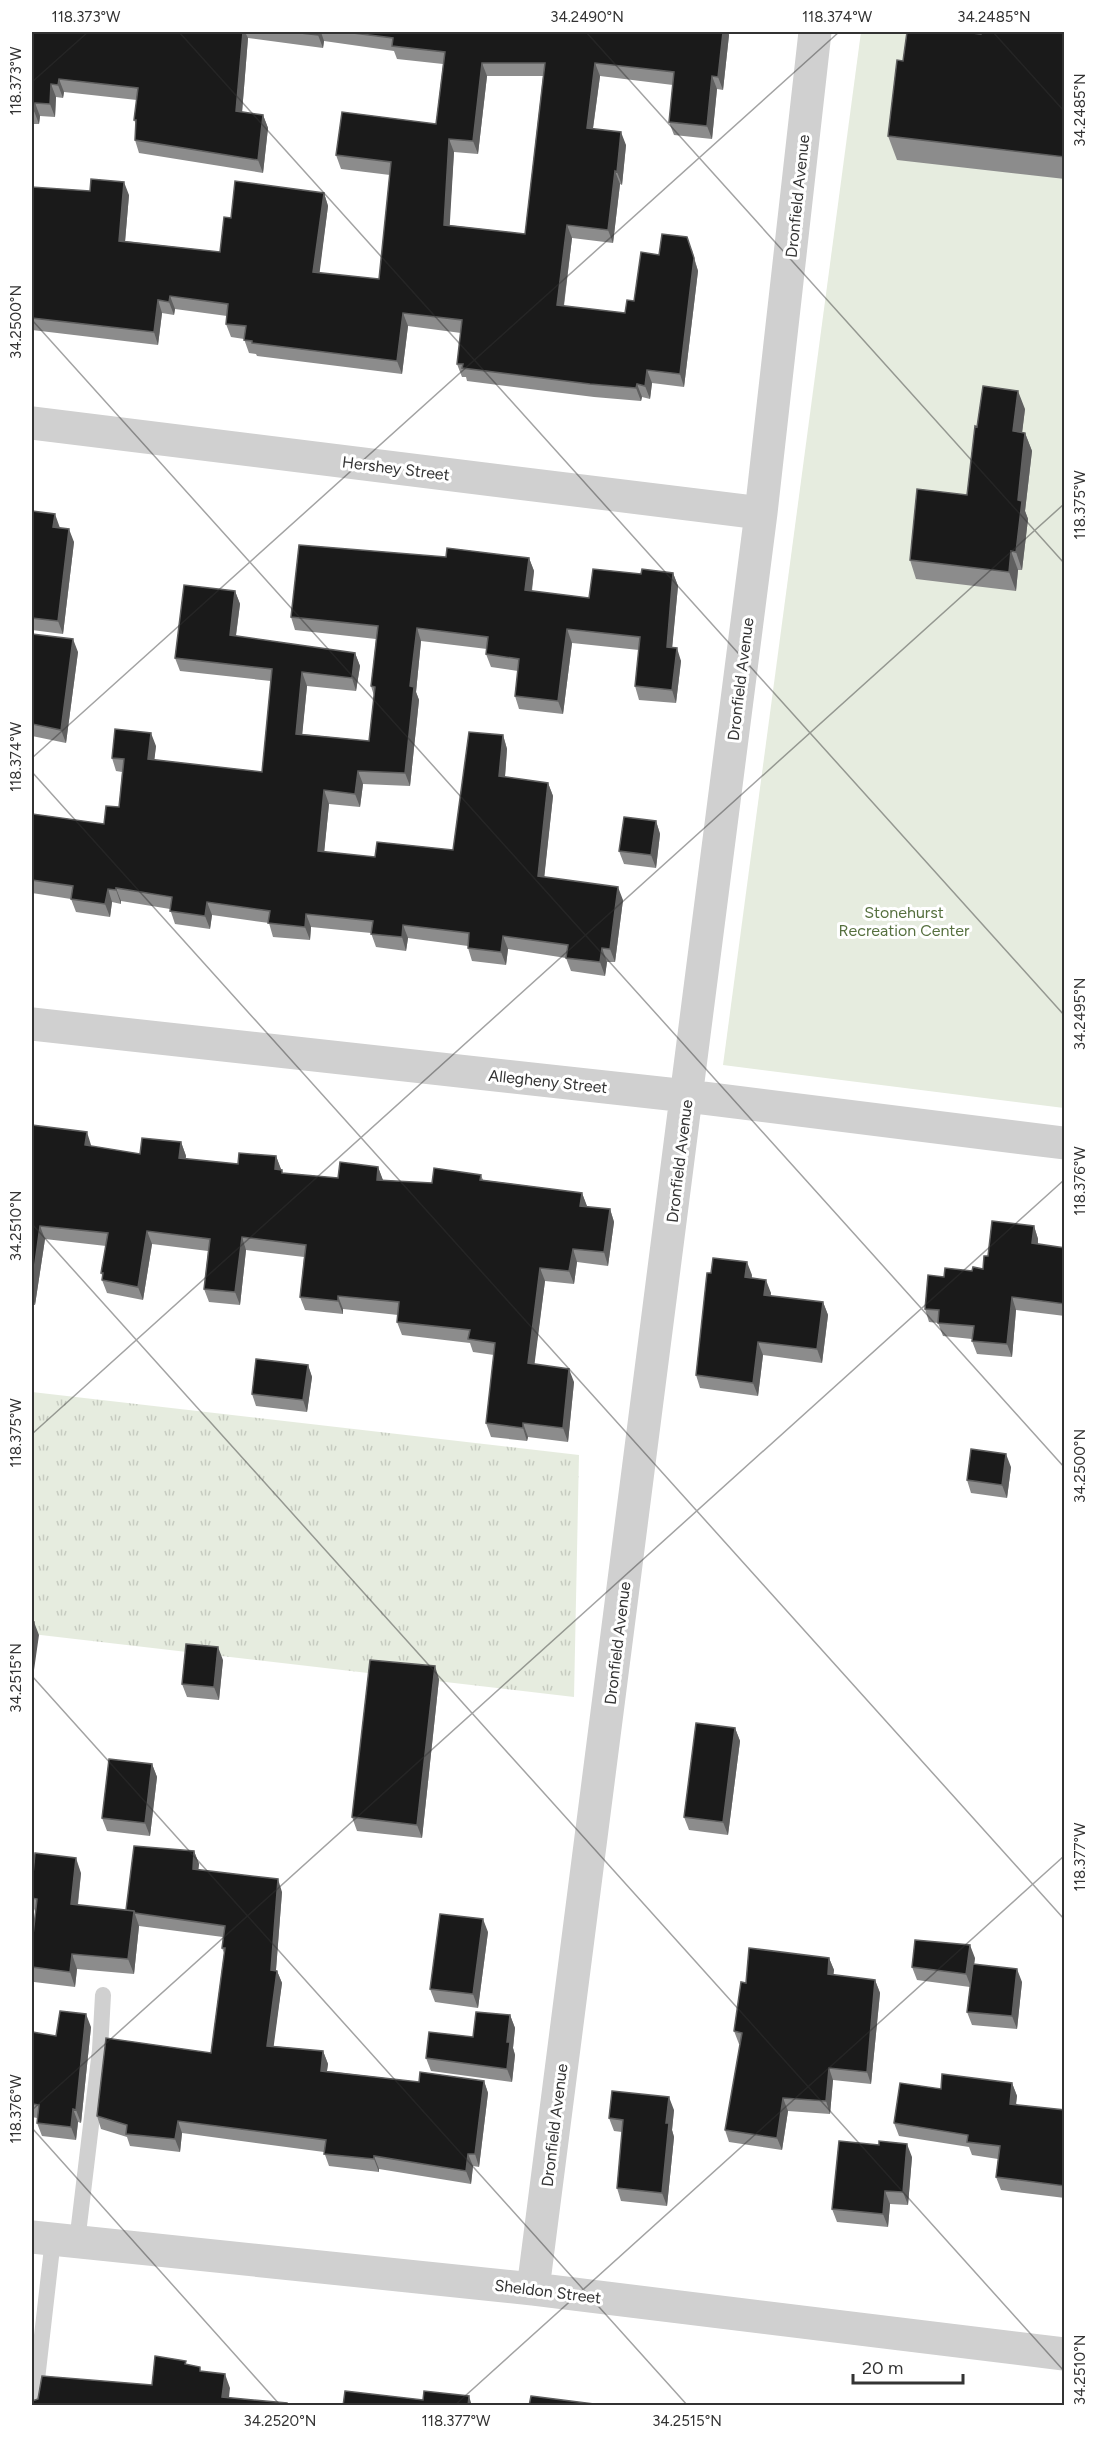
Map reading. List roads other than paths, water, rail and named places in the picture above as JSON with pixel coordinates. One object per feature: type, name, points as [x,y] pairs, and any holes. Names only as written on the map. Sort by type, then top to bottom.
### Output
[{"type":"street","name":"Dronfield Avenue","points":[[533,2289],[761,513],[815,32]]},
{"type":"street","name":"Hershey Street","points":[[32,423],[761,513]]},
{"type":"street","name":"Allegheny Street","points":[[32,1024],[687,1096],[1065,1143]]},
{"type":"street","name":"Sheldon Street","points":[[54,2239],[533,2289],[1065,2354]]},
{"type":"lane","points":[[34,2406],[54,2239],[100,2050],[103,1995]]},
{"type":"park label","name":"Stonehurst Recreation Center","points":[[904,921]]}]
